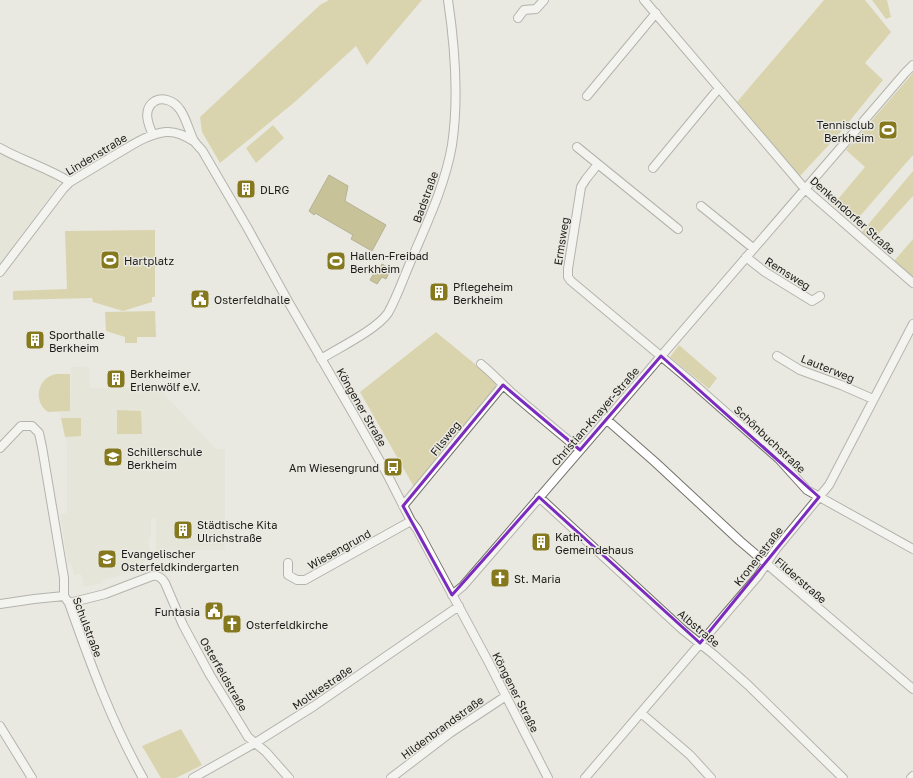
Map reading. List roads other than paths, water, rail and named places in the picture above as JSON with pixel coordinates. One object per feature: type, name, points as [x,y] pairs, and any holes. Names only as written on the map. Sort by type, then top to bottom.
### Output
[{"type":"street","name":"Badstraße","points":[[321,359],[375,326],[385,318],[424,231],[439,192],[452,146],[455,115],[454,42],[448,0]]},
{"type":"street","points":[[518,18],[526,9],[533,10],[538,8],[544,0]]},
{"type":"street","name":"Denkendorfer Straße","points":[[644,0],[805,189],[913,283]]},
{"type":"street","points":[[587,96],[656,13]]},
{"type":"street","name":"Christian-Knayer-Straße","points":[[452,595],[463,586],[905,72],[913,65]]},
{"type":"street","points":[[653,168],[719,88]]},
{"type":"street","name":"Köngener Straße","points":[[154,135],[147,121],[148,108],[154,102],[166,99],[173,102],[178,107],[195,142],[202,150],[247,227],[382,465],[411,521],[459,606],[548,778]]},
{"type":"street","name":"Lindenstraße","points":[[0,272],[63,189],[70,182],[138,142],[154,135],[168,132],[175,133],[195,142]]},
{"type":"street","points":[[577,147],[678,229]]},
{"type":"street","points":[[0,148],[54,172],[70,182]]},
{"type":"street","name":"Ermsweg","points":[[598,164],[586,179],[582,187],[568,269],[568,277],[573,284],[661,356]]},
{"type":"street","points":[[701,206],[753,248]]},
{"type":"street","name":"Remsweg","points":[[746,257],[765,272],[812,301],[820,296]]},
{"type":"street","name":"Kronenstraße","points":[[585,778],[758,576],[776,549],[832,480],[913,324]]},
{"type":"street","name":"Schönbuchstraße","points":[[661,356],[779,459],[807,490],[913,550]]},
{"type":"street","name":"Lauterweg","points":[[777,356],[800,370],[873,399]]},
{"type":"street","points":[[481,364],[497,377],[503,385],[580,450]]},
{"type":"street","name":"Filsweg","points":[[403,506],[503,385]]},
{"type":"street","name":"Filderstraße","points":[[606,420],[656,462],[766,564],[913,689]]},
{"type":"street","name":"Schulstraße","points":[[0,448],[19,427],[26,425],[35,428],[39,433],[64,578],[66,600],[107,705],[143,778]]},
{"type":"street","name":"Albstraße","points":[[539,498],[682,630],[700,643],[748,685],[843,778]]},
{"type":"street","name":"Wiesengrund","points":[[288,563],[288,575],[297,580],[305,580],[411,521]]},
{"type":"street","name":"Osterfeldstraße","points":[[66,600],[105,594],[152,576],[158,576],[163,580],[183,625],[210,675],[248,737],[266,752],[289,778]]},
{"type":"street","points":[[0,604],[34,599],[66,600]]},
{"type":"street","name":"Moltkestraße","points":[[193,778],[255,743],[314,706],[459,606]]},
{"type":"street","name":"Hildenbrandstraße","points":[[392,778],[456,729],[506,696]]},
{"type":"street","points":[[641,713],[690,755],[711,778]]},
{"type":"street","points":[[0,726],[32,778]]},
{"type":"place","name":"Tennisclub Berkheim","points":[[888,130]]},
{"type":"place","name":"DLRG","points":[[246,189]]},
{"type":"place","name":"Hartplatz","points":[[110,260]]},
{"type":"place","name":"Hallen-Freibad Berkheim","points":[[336,261]]},
{"type":"place","name":"Pflegeheim Berkheim","points":[[439,292]]},
{"type":"place","name":"Osterfeldhalle","points":[[200,299]]},
{"type":"place","name":"Sporthalle Berkheim","points":[[35,340]]},
{"type":"place","name":"Berkheimer Erlenwölf e.V.","points":[[116,379]]},
{"type":"place","name":"Schillerschule Berkheim","points":[[113,457]]},
{"type":"place","name":"Am Wiesengrund","points":[[393,467]]},
{"type":"place","name":"Städtische Kita Ulrichstraße","points":[[183,530]]},
{"type":"place","name":"Kath. Gemeindehaus","points":[[541,542]]},
{"type":"place","name":"Evangelischer Osterfeldkindergarten","points":[[107,559]]},
{"type":"place","name":"St. Maria","points":[[500,578]]},
{"type":"place","name":"Funtasia","points":[[214,611]]},
{"type":"place","name":"Osterfeldkirche","points":[[232,624]]}]
